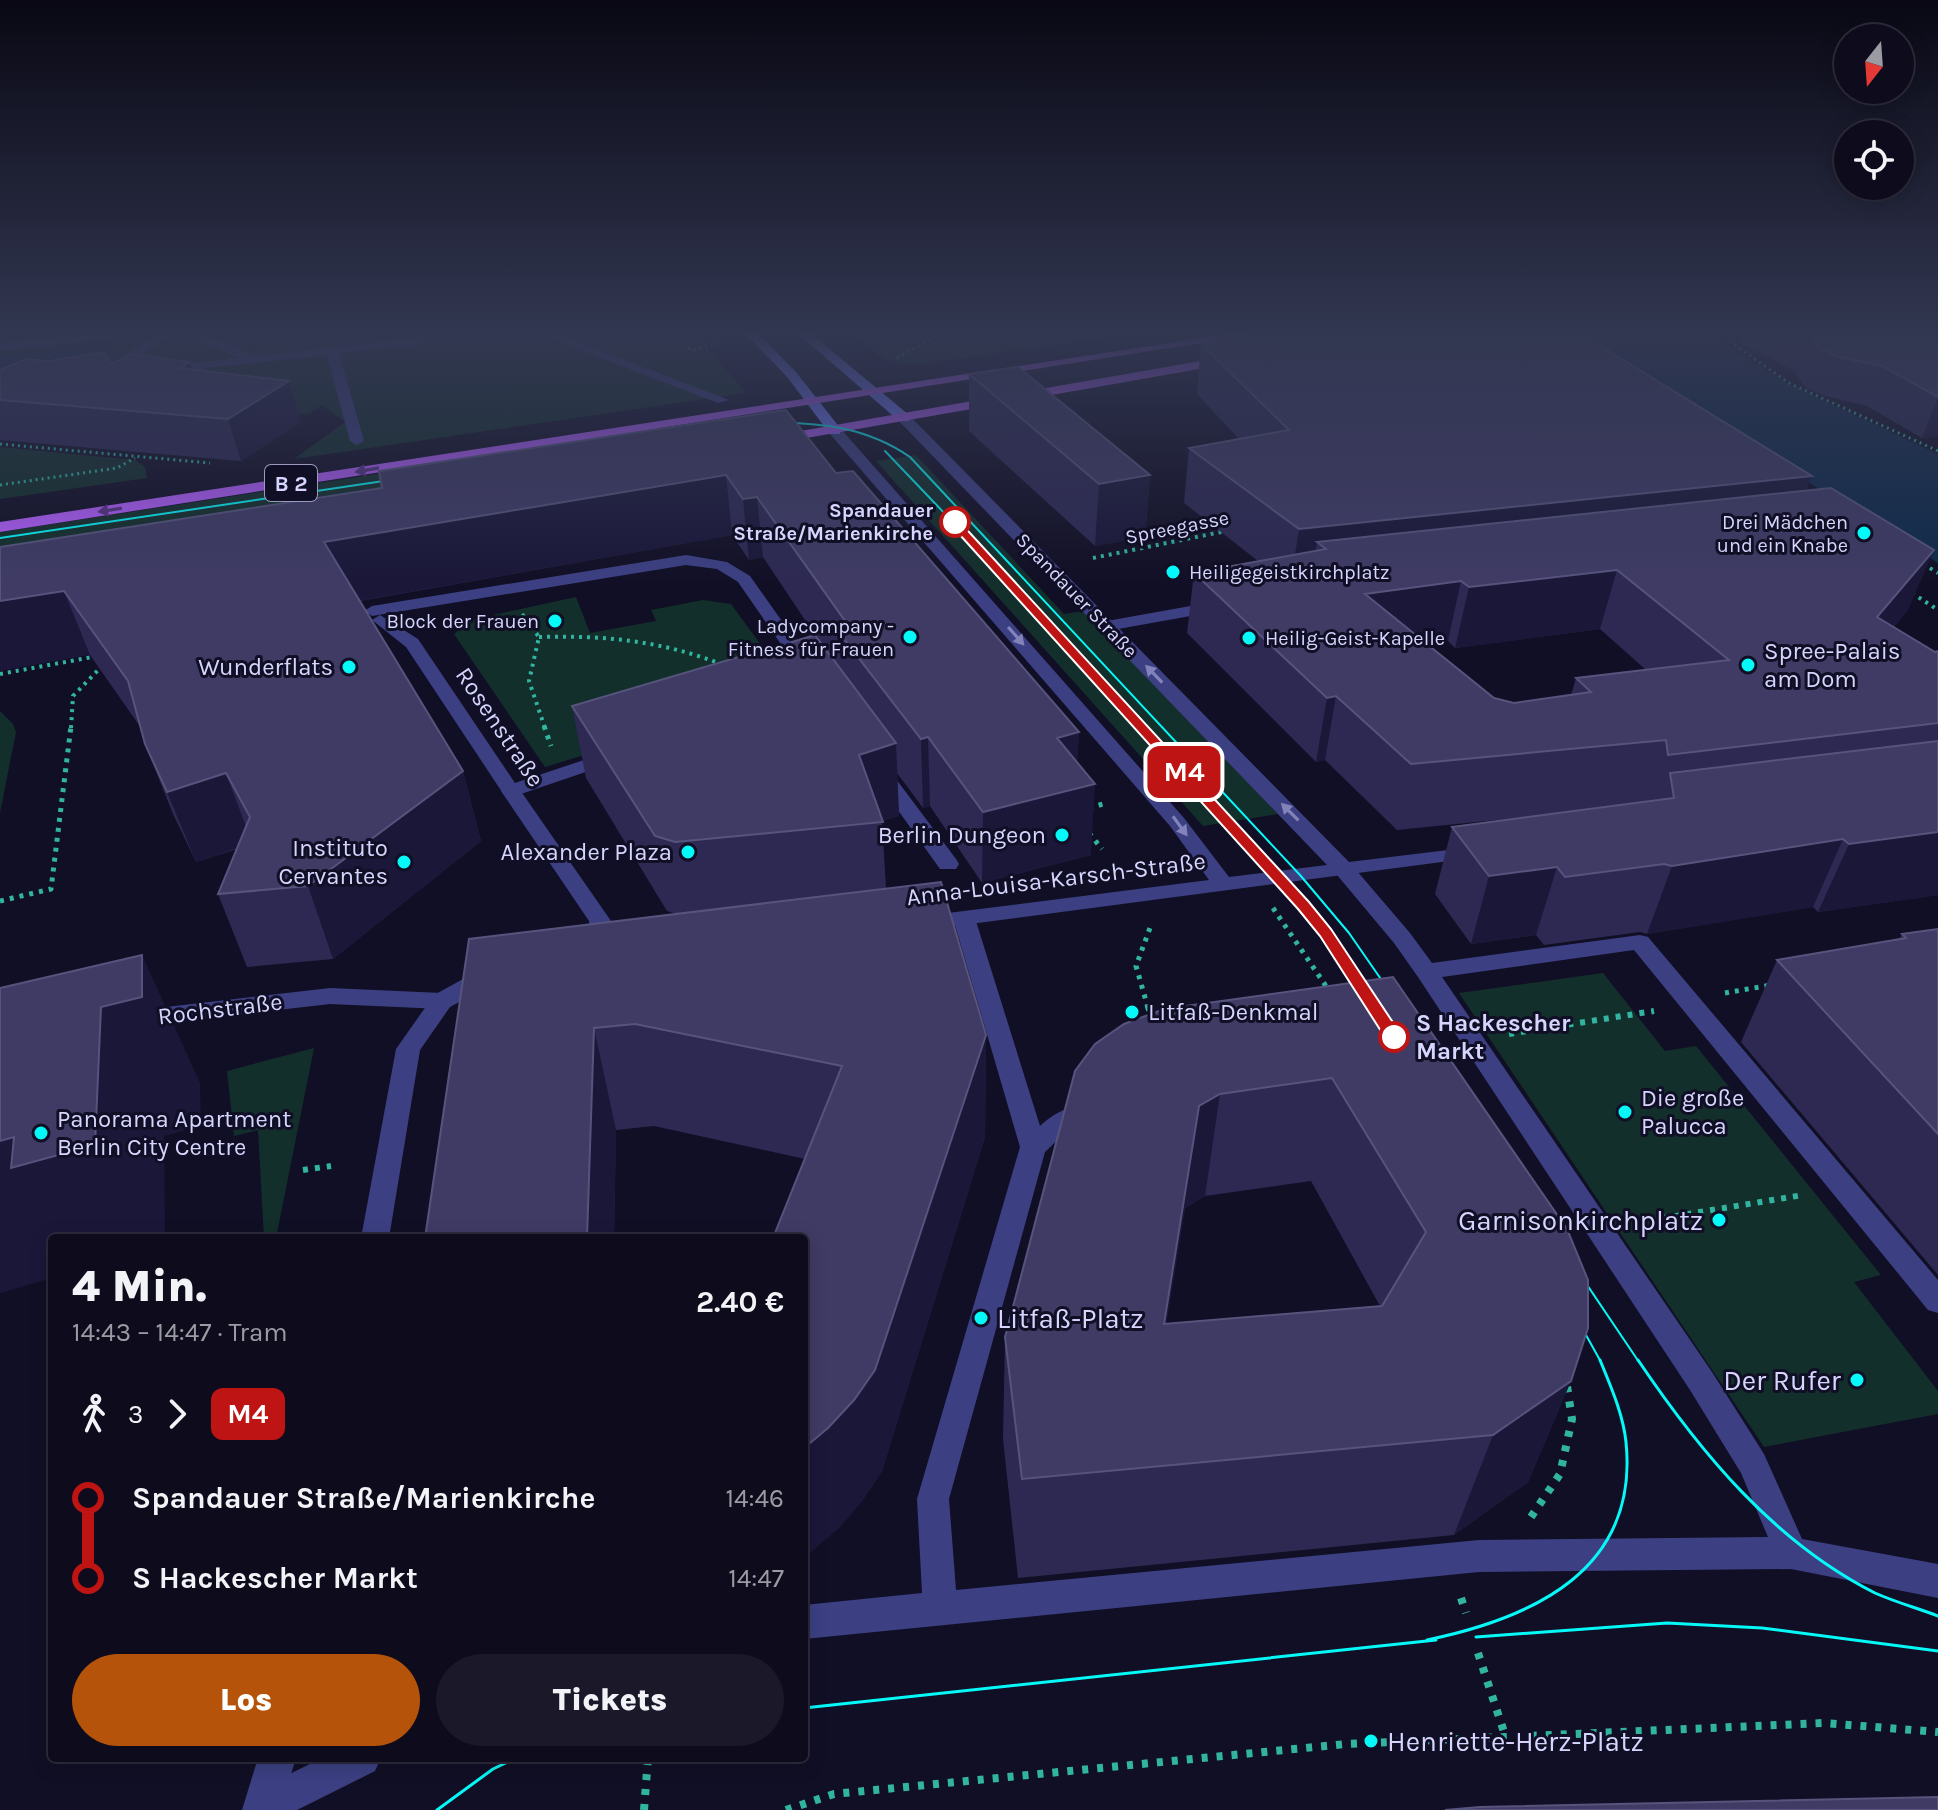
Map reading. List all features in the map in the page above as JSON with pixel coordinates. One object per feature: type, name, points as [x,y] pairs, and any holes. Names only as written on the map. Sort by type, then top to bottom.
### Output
[{"type":"main road","name":"B 2","points":[[0,527],[721,415]]},
{"type":"main road","points":[[824,415],[835,431]]},
{"type":"main road","points":[[768,441],[918,415]]},
{"type":"street","points":[[350,415],[357,441]]},
{"type":"street","name":"Spandauer Straße","points":[[904,418],[1343,869]]},
{"type":"street","points":[[835,431],[1177,822],[1223,884]]},
{"type":"street","name":"Rosenstraße","points":[[604,962],[600,921],[412,643],[376,616],[686,560],[721,565],[744,579],[822,691]]},
{"type":"street","points":[[1107,626],[1239,602]]},
{"type":"street","points":[[511,791],[633,750]]},
{"type":"street","points":[[867,753],[948,864]]},
{"type":"street","name":"Anna-Louisa-Karsch-Straße","points":[[901,926],[1495,850]]},
{"type":"street","points":[[1343,869],[1402,938],[1426,972],[1701,1381],[1753,1464],[1791,1553]]},
{"type":"street","points":[[964,918],[1033,1147]]},
{"type":"street","points":[[1426,972],[1640,942],[1938,1301]]},
{"type":"street","points":[[376,1234],[408,1049],[442,1001],[473,984],[514,974]]},
{"type":"street","name":"Rochstraße","points":[[117,1022],[330,996],[442,1001]]},
{"type":"street","points":[[940,1607],[933,1499],[1033,1147],[1060,1122],[1106,1107]]},
{"type":"street","points":[[808,1622],[1479,1556],[1791,1553],[1938,1581]]},
{"type":"street","points":[[262,1809],[276,1762]]},
{"type":"street","points":[[262,1809],[354,1762]]},
{"type":"path","points":[[1860,415],[1938,451]]},
{"type":"path","points":[[0,444],[213,464]]},
{"type":"path","points":[[0,485],[117,468],[137,457]]},
{"type":"path","name":"Spreegasse","points":[[1093,558],[1240,528]]},
{"type":"path","points":[[1918,561],[1938,573]]},
{"type":"path","points":[[1916,568],[1927,567]]},
{"type":"path","points":[[1900,585],[1938,610]]},
{"type":"path","points":[[517,608],[539,637],[529,681],[561,773]]},
{"type":"path","points":[[539,637],[603,635],[652,642],[696,652],[734,669]]},
{"type":"path","points":[[0,674],[107,655],[106,662],[73,696],[67,774],[51,889],[0,901]]},
{"type":"path","points":[[1081,810],[1103,804]]},
{"type":"path","points":[[1080,822],[1102,849]]},
{"type":"path","points":[[1277,910],[1335,1000]]},
{"type":"path","points":[[1140,1025],[1153,1018],[1136,966],[1150,928]]},
{"type":"path","points":[[1689,999],[1782,983]]},
{"type":"path","points":[[1493,1037],[1639,1013]]},
{"type":"path","points":[[303,1170],[331,1166]]},
{"type":"path","points":[[1634,1223],[1812,1193]]},
{"type":"path","points":[[1479,1556],[1529,1520],[1560,1474],[1572,1419],[1565,1372]]},
{"type":"path","points":[[1478,1653],[1506,1738]]},
{"type":"path","points":[[786,1810],[834,1794],[1346,1744],[1824,1723],[1938,1732]]},
{"type":"path","points":[[644,1810],[648,1762]]},
{"type":"green space","points":[[336,415],[592,415],[294,459],[345,422]]},
{"type":"green space","points":[[0,447],[135,460],[145,467],[147,478],[0,499]]},
{"type":"green space","points":[[916,455],[1064,614],[1083,611],[1278,814],[1203,826],[876,461]]},
{"type":"green space","points":[[378,474],[399,485],[0,550],[0,532]]},
{"type":"green space","points":[[576,597],[590,633],[656,621],[651,610],[703,600],[731,604],[786,679],[768,699],[545,767],[454,634],[470,620]]},
{"type":"green space","points":[[0,711],[13,724],[16,732],[0,813]]},
{"type":"green space","points":[[1603,973],[1665,1051],[1696,1046],[1881,1275],[1854,1282],[1938,1391],[1938,1414],[1764,1447],[1459,993]]},
{"type":"green space","points":[[314,1048],[277,1234],[264,1234],[258,1130],[234,1136],[227,1071]]},
{"type":"water","points":[[1701,415],[1856,415],[1938,454],[1938,563]]},
{"type":"building","points":[[186,415],[234,415],[228,419]]},
{"type":"building","points":[[750,415],[790,415],[836,473],[853,471],[1079,732],[1057,738],[1095,784],[983,812],[928,737],[921,739],[838,631],[850,628],[757,497],[743,499],[726,475],[324,542],[463,771],[308,886],[218,894],[250,817],[226,773],[167,792],[145,744],[128,681],[64,591],[0,601],[0,547],[382,488],[379,471]]},
{"type":"building","points":[[1018,415],[1077,415],[1150,475],[1099,484]]},
{"type":"building","points":[[1274,415],[1713,415],[1812,476],[1299,529],[1189,448],[1289,430]]},
{"type":"building","points":[[1831,488],[1934,550],[1877,617],[1938,651],[1938,723],[1668,755],[1666,740],[1411,764],[1336,696],[1327,698],[1194,573],[1326,549],[1317,542]],"holes":[[[1617,570],[1729,660],[1576,678],[1591,692],[1514,703],[1494,698],[1365,594],[1461,581],[1469,587]]]},
{"type":"building","points":[[815,635],[896,743],[859,755],[883,822],[675,842],[655,836],[572,706],[769,648],[774,652],[788,652],[793,646],[792,642]]},
{"type":"building","points":[[1938,741],[1938,832],[1849,844],[1843,839],[1672,866],[1664,864],[1565,877],[1557,867],[1489,876],[1452,827],[1674,798],[1670,773]]},
{"type":"building","points":[[941,882],[986,1035],[875,1370],[854,1400],[808,1445],[808,1234],[775,1234],[842,1066],[635,1024],[594,1028],[587,1234],[426,1234],[469,939]]},
{"type":"building","points":[[1938,929],[1938,1134],[1777,960],[1906,938],[1902,934]]},
{"type":"building","points":[[142,955],[142,997],[101,1007],[95,1145],[11,1168],[14,1137],[0,1141],[0,988]]},
{"type":"building","points":[[1393,977],[1567,1229],[1588,1280],[1588,1328],[1571,1381],[1493,1435],[1022,1479],[1005,1337],[1075,1071],[1095,1044],[1124,1024],[1164,1009]],"holes":[[[1332,1078],[1426,1232],[1382,1306],[1164,1324],[1199,1106],[1220,1094]]]},
{"type":"building","points":[[1938,1797],[1938,1810],[1445,1810],[1480,1807]]},
{"type":"tram line","points":[[772,423],[827,426],[861,433],[910,457],[1300,875],[1349,933],[1394,998]]},
{"type":"tram line","points":[[885,451],[1033,606],[1279,878],[1325,933],[1371,1002]]},
{"type":"tram line","points":[[0,538],[404,478]]},
{"type":"tram line","name":"M4","points":[[955,522],[1303,906],[1325,933],[1394,1037]]},
{"type":"tram line","points":[[1575,1267],[1639,1362]]},
{"type":"tram line","points":[[1576,1317],[1600,1361]]},
{"type":"tram line","points":[[1638,1360],[1714,1461],[1772,1521],[1838,1572],[1875,1593],[1938,1616]]},
{"type":"tram line","points":[[1427,1640],[1505,1618],[1540,1601],[1571,1581],[1597,1555],[1615,1524],[1626,1486],[1624,1432],[1600,1361]]},
{"type":"tram line","points":[[1476,1637],[1667,1623],[1762,1628],[1938,1651]]},
{"type":"tram line","points":[[808,1708],[1436,1640]]},
{"type":"tram line","points":[[437,1810],[493,1769],[508,1762]]},
{"type":"place","name":"Spandauer Straße/Marienkirche","points":[[955,522]]},
{"type":"place","name":"Drei Mädchen und ein Knabe","points":[[1864,533]]},
{"type":"place","name":"Heiligegeistkirchplatz","points":[[1173,572]]},
{"type":"place","name":"Block der Frauen","points":[[555,621]]},
{"type":"place","name":"Ladycompany - Fitness für Frauen","points":[[910,637]]},
{"type":"place","name":"Heilig-Geist-Kapelle","points":[[1249,638]]},
{"type":"place","name":"Spree-Palais am Dom","points":[[1748,665]]},
{"type":"place","name":"Wunderflats","points":[[349,667]]},
{"type":"place","name":"Berlin Dungeon","points":[[1062,835]]},
{"type":"place","name":"Alexander Plaza","points":[[688,852]]},
{"type":"place","name":"Instituto Cervantes","points":[[404,862]]},
{"type":"place","name":"Litfaß-Denkmal","points":[[1132,1012]]},
{"type":"place","name":"S Hackescher Markt","points":[[1394,1037]]},
{"type":"place","name":"Die große Palucca","points":[[1625,1112]]},
{"type":"place","name":"Panorama Apartment Berlin City Centre","points":[[41,1133]]},
{"type":"place","name":"Garnisonkirchplatz","points":[[1719,1220]]},
{"type":"place","name":"Litfaß-Platz","points":[[981,1318]]},
{"type":"place","name":"Der Rufer","points":[[1857,1380]]},
{"type":"place","name":"Henriette-Herz-Platz","points":[[1371,1741]]}]
